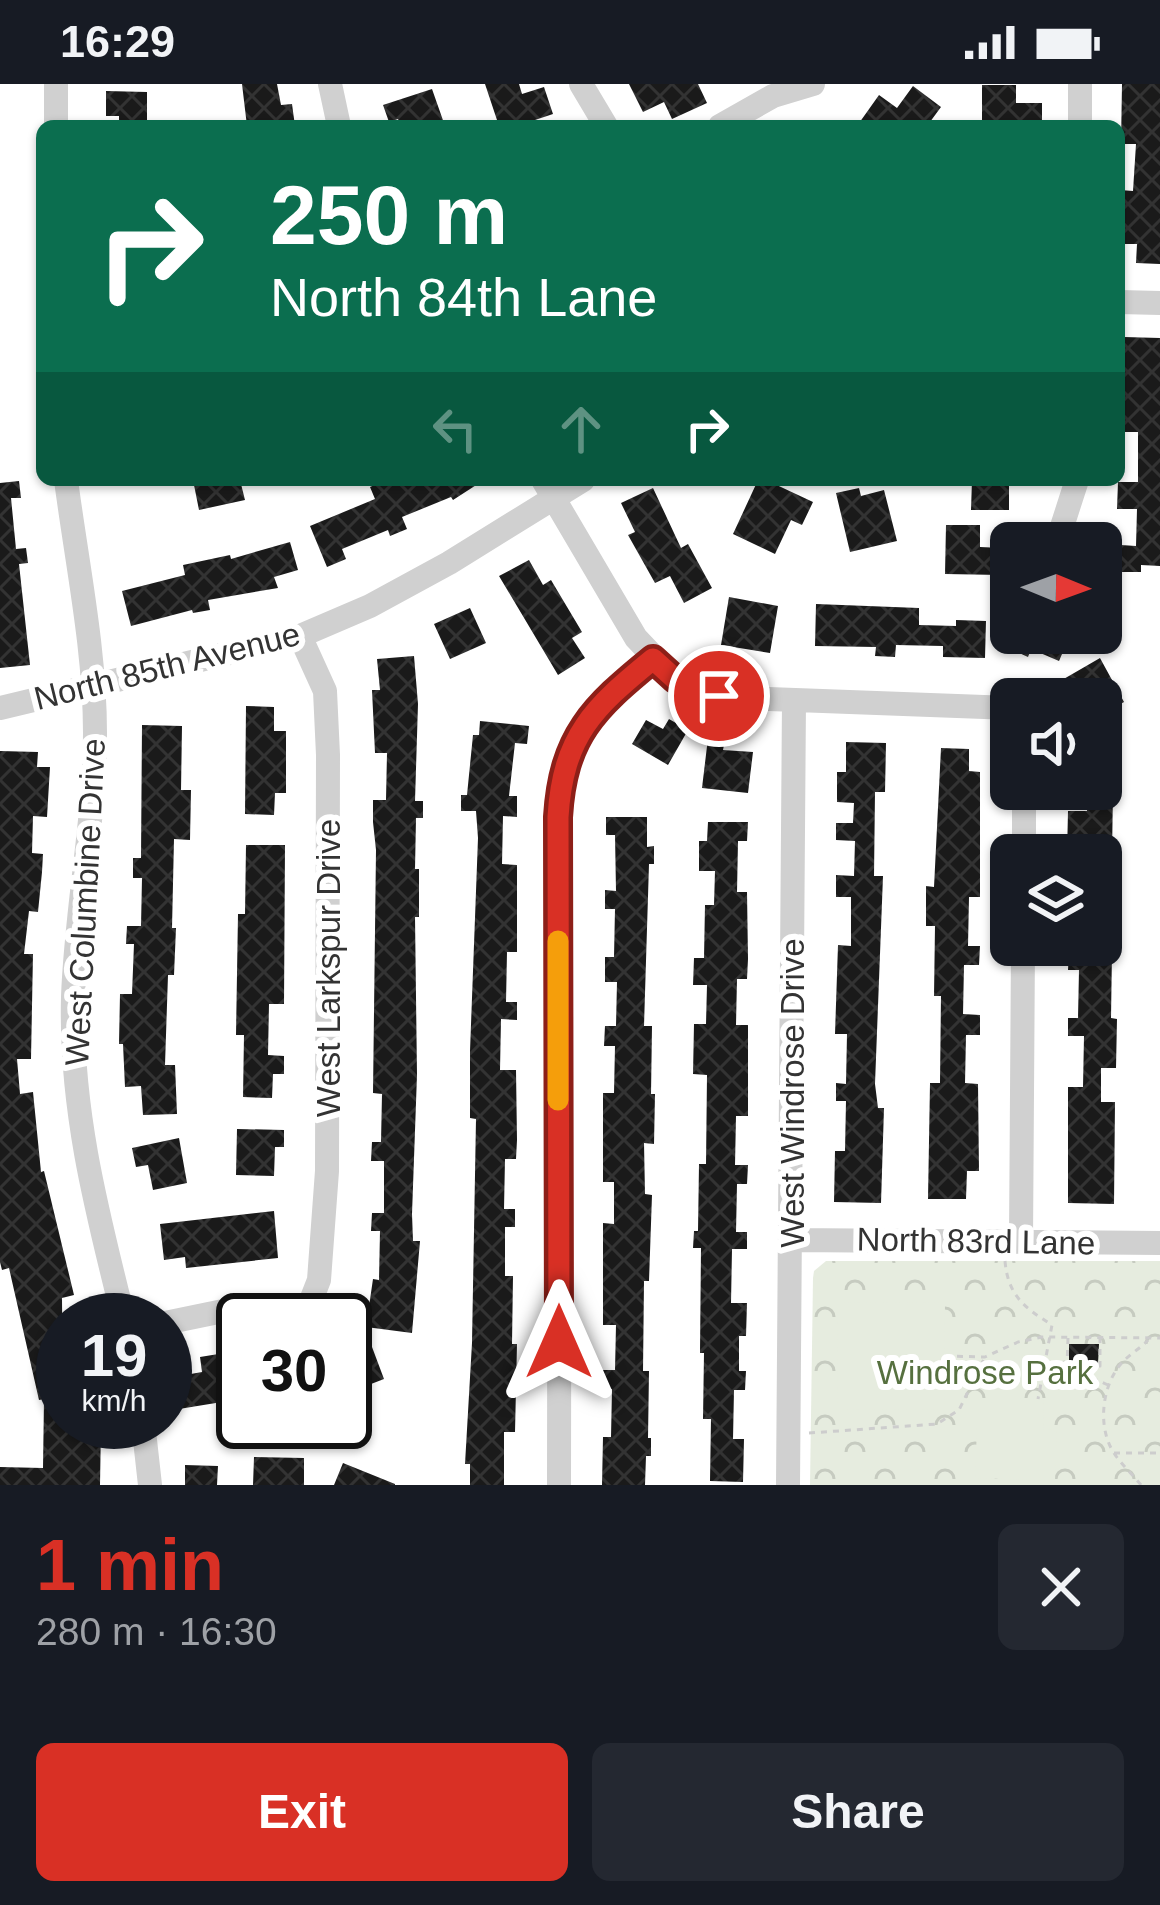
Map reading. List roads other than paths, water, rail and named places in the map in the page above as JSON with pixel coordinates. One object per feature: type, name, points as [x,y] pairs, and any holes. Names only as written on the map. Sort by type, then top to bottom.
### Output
[{"type":"street","points":[[56,84],[56,120]]},
{"type":"street","points":[[330,84],[338,120]]},
{"type":"street","points":[[580,84],[603,120]]},
{"type":"street","points":[[731,120],[773,96],[813,84]]},
{"type":"street","points":[[1080,120],[1081,84]]},
{"type":"street","points":[[1125,302],[1160,303]]},
{"type":"street","name":"West Columbine Drive","points":[[67,486],[94,686],[95,739],[75,955],[74,1071],[84,1160],[117,1293]]},
{"type":"street","points":[[1063,522],[1075,486]]},
{"type":"street","points":[[548,489],[636,638],[675,679],[697,690],[719,696],[990,707]]},
{"type":"street","name":"North 85th Avenue","points":[[0,708],[300,636],[370,606],[548,489]]},
{"type":"street","name":"West Larkspur Drive","points":[[192,1317],[228,1310],[290,1309],[310,1303],[319,1280],[327,1171],[328,754],[325,691],[300,636]]},
{"type":"street","points":[[559,1485],[560,791],[566,763],[588,716],[653,659]]},
{"type":"street","name":"West Windrose Drive","points":[[788,1485],[794,700]]},
{"type":"street","points":[[1012,1242],[1022,966]]},
{"type":"street","name":"North 83rd Lane","points":[[791,1240],[1160,1243]]},
{"type":"street","points":[[146,1449],[150,1485]]},
{"type":"park label","name":"Windrose Park","points":[[985,1372]]}]
